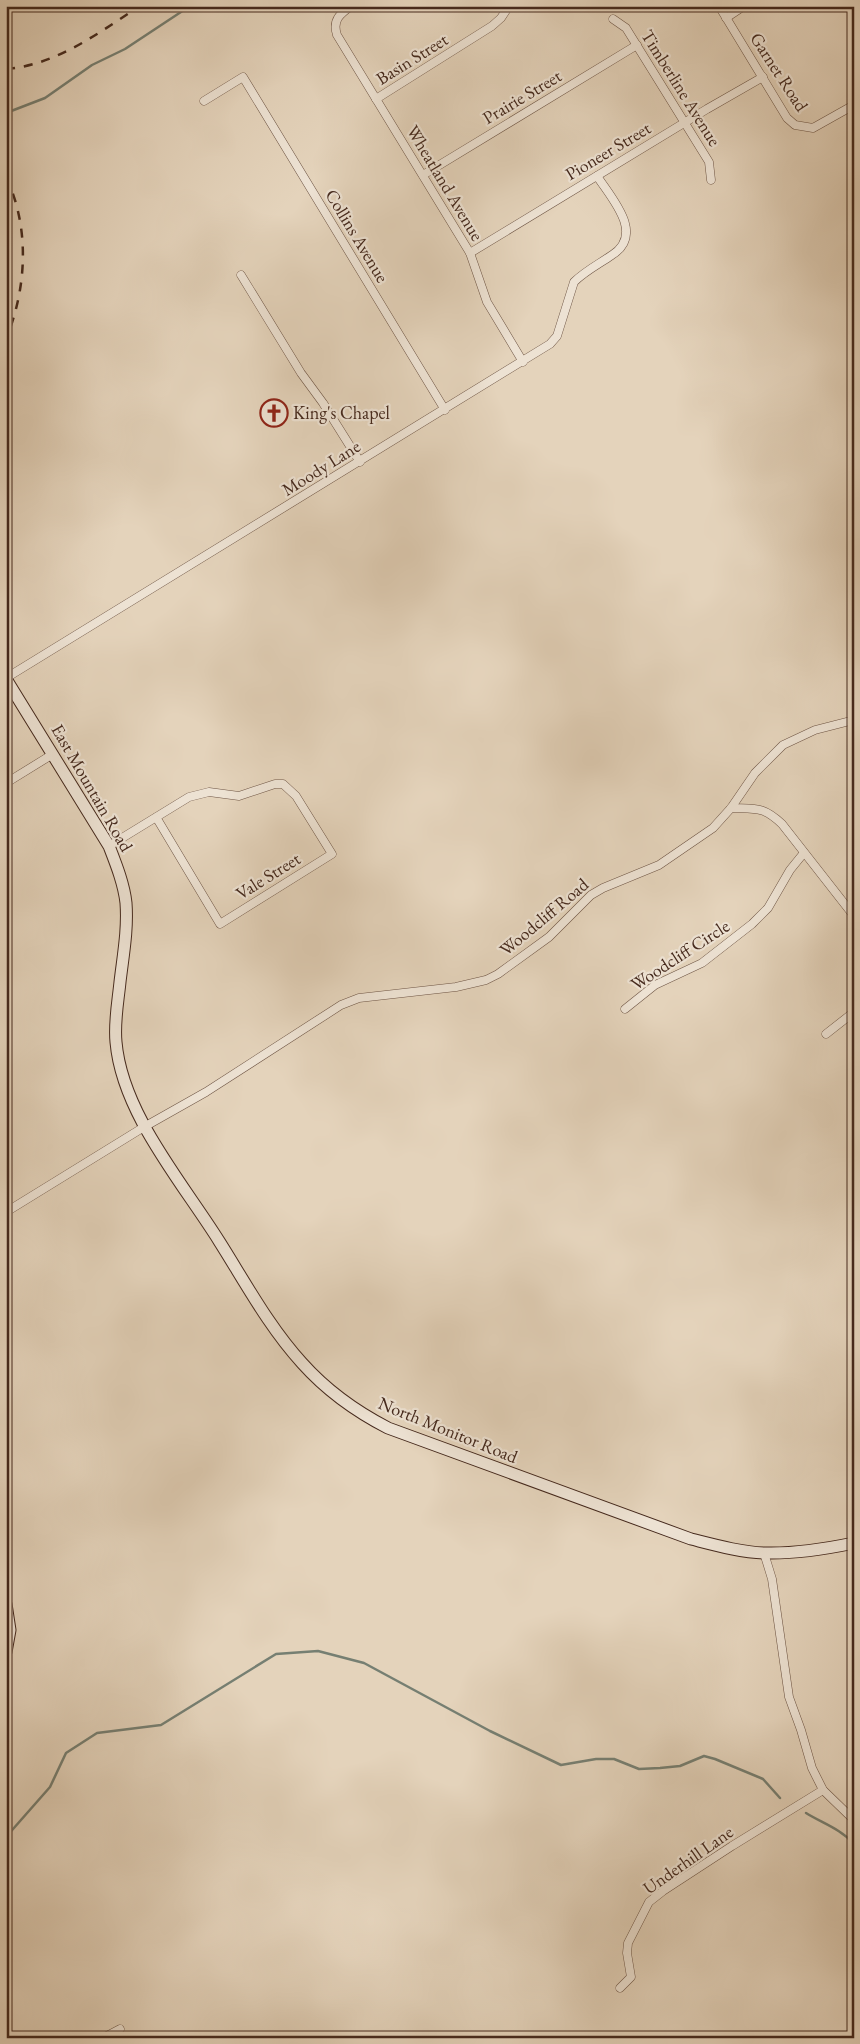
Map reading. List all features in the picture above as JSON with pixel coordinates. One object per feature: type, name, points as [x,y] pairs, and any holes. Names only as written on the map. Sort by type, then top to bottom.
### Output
[{"type":"street","name":"Wheatland Avenue","points":[[351,6],[342,12],[335,23],[337,35],[470,253],[487,302],[523,362]]},
{"type":"street","name":"Basin Street","points":[[376,98],[492,26],[501,18],[509,6]]},
{"type":"street","name":"Garnet Road","points":[[719,6],[787,118],[795,125],[803,128],[813,128],[854,105]]},
{"type":"street","points":[[726,18],[744,6]]},
{"type":"street","name":"Timberline Avenue","points":[[613,19],[626,28],[709,162],[711,180]]},
{"type":"street","name":"Prairie Street","points":[[423,175],[637,45]]},
{"type":"street","name":"Collins Avenue","points":[[204,101],[243,77],[445,410]]},
{"type":"street","name":"Pioneer Street","points":[[470,253],[763,78]]},
{"type":"street","name":"Moody Lane","points":[[6,678],[550,344],[557,336],[574,282],[581,275],[615,254],[626,239],[627,229],[625,220],[598,176]]},
{"type":"street","points":[[241,275],[300,374],[323,404],[360,462]]},
{"type":"street","name":"East Mountain Road","points":[[6,678],[109,846],[116,864],[126,902],[126,930],[116,1019],[116,1041],[120,1068],[127,1090],[144,1127]]},
{"type":"street","name":"Woodcliff Road","points":[[144,1127],[206,1092],[341,1005],[358,998],[465,985],[486,980],[498,974],[548,937],[591,895],[602,888],[659,865],[713,828],[730,808],[754,773],[783,745],[816,730],[854,720]]},
{"type":"street","points":[[6,783],[53,754]]},
{"type":"street","name":"Vale Street","points":[[275,784],[283,784],[296,796],[332,854],[220,924],[156,817],[199,793],[209,792],[239,796],[275,784]]},
{"type":"street","points":[[730,808],[762,809],[770,812],[782,824],[803,854],[854,916]]},
{"type":"street","points":[[109,846],[156,817]]},
{"type":"street","name":"Woodcliff Circle","points":[[625,1009],[655,985],[702,962],[752,924],[768,908],[790,870],[803,854]]},
{"type":"street","points":[[826,1034],[854,1012]]},
{"type":"street","points":[[6,1212],[144,1127]]},
{"type":"street","name":"North Monitor Road","points":[[144,1127],[284,1341],[300,1362],[345,1403],[388,1428],[578,1499],[692,1538],[731,1549],[764,1553],[829,1548],[854,1543]]},
{"type":"street","points":[[764,1553],[772,1579],[789,1698],[812,1768],[823,1790],[854,1820]]},
{"type":"street","points":[[6,1604],[10,1630],[6,1652]]},
{"type":"street","name":"Underhill Lane","points":[[620,1988],[631,1977],[627,1953],[628,1943],[649,1902],[732,1846],[823,1790]]},
{"type":"street","points":[[103,2038],[120,2030]]},
{"type":"waterway","points":[[6,113],[45,98],[92,65],[125,49],[190,6]]},
{"type":"waterway","points":[[6,1837],[50,1787],[66,1753],[97,1733],[161,1725],[276,1654],[318,1651],[364,1663],[490,1731],[561,1765],[596,1759],[614,1759],[639,1769],[660,1768],[680,1766],[704,1756],[763,1779],[780,1798]]},
{"type":"waterway","points":[[806,1813],[837,1830],[854,1844]]},
{"type":"railway","points":[[6,69],[25,66],[60,54],[93,37],[140,6]]},
{"type":"railway","points":[[6,177],[14,196],[19,216],[23,258],[22,279],[18,299],[6,339]]},
{"type":"place","name":"King's Chapel","points":[[274,413]]}]
